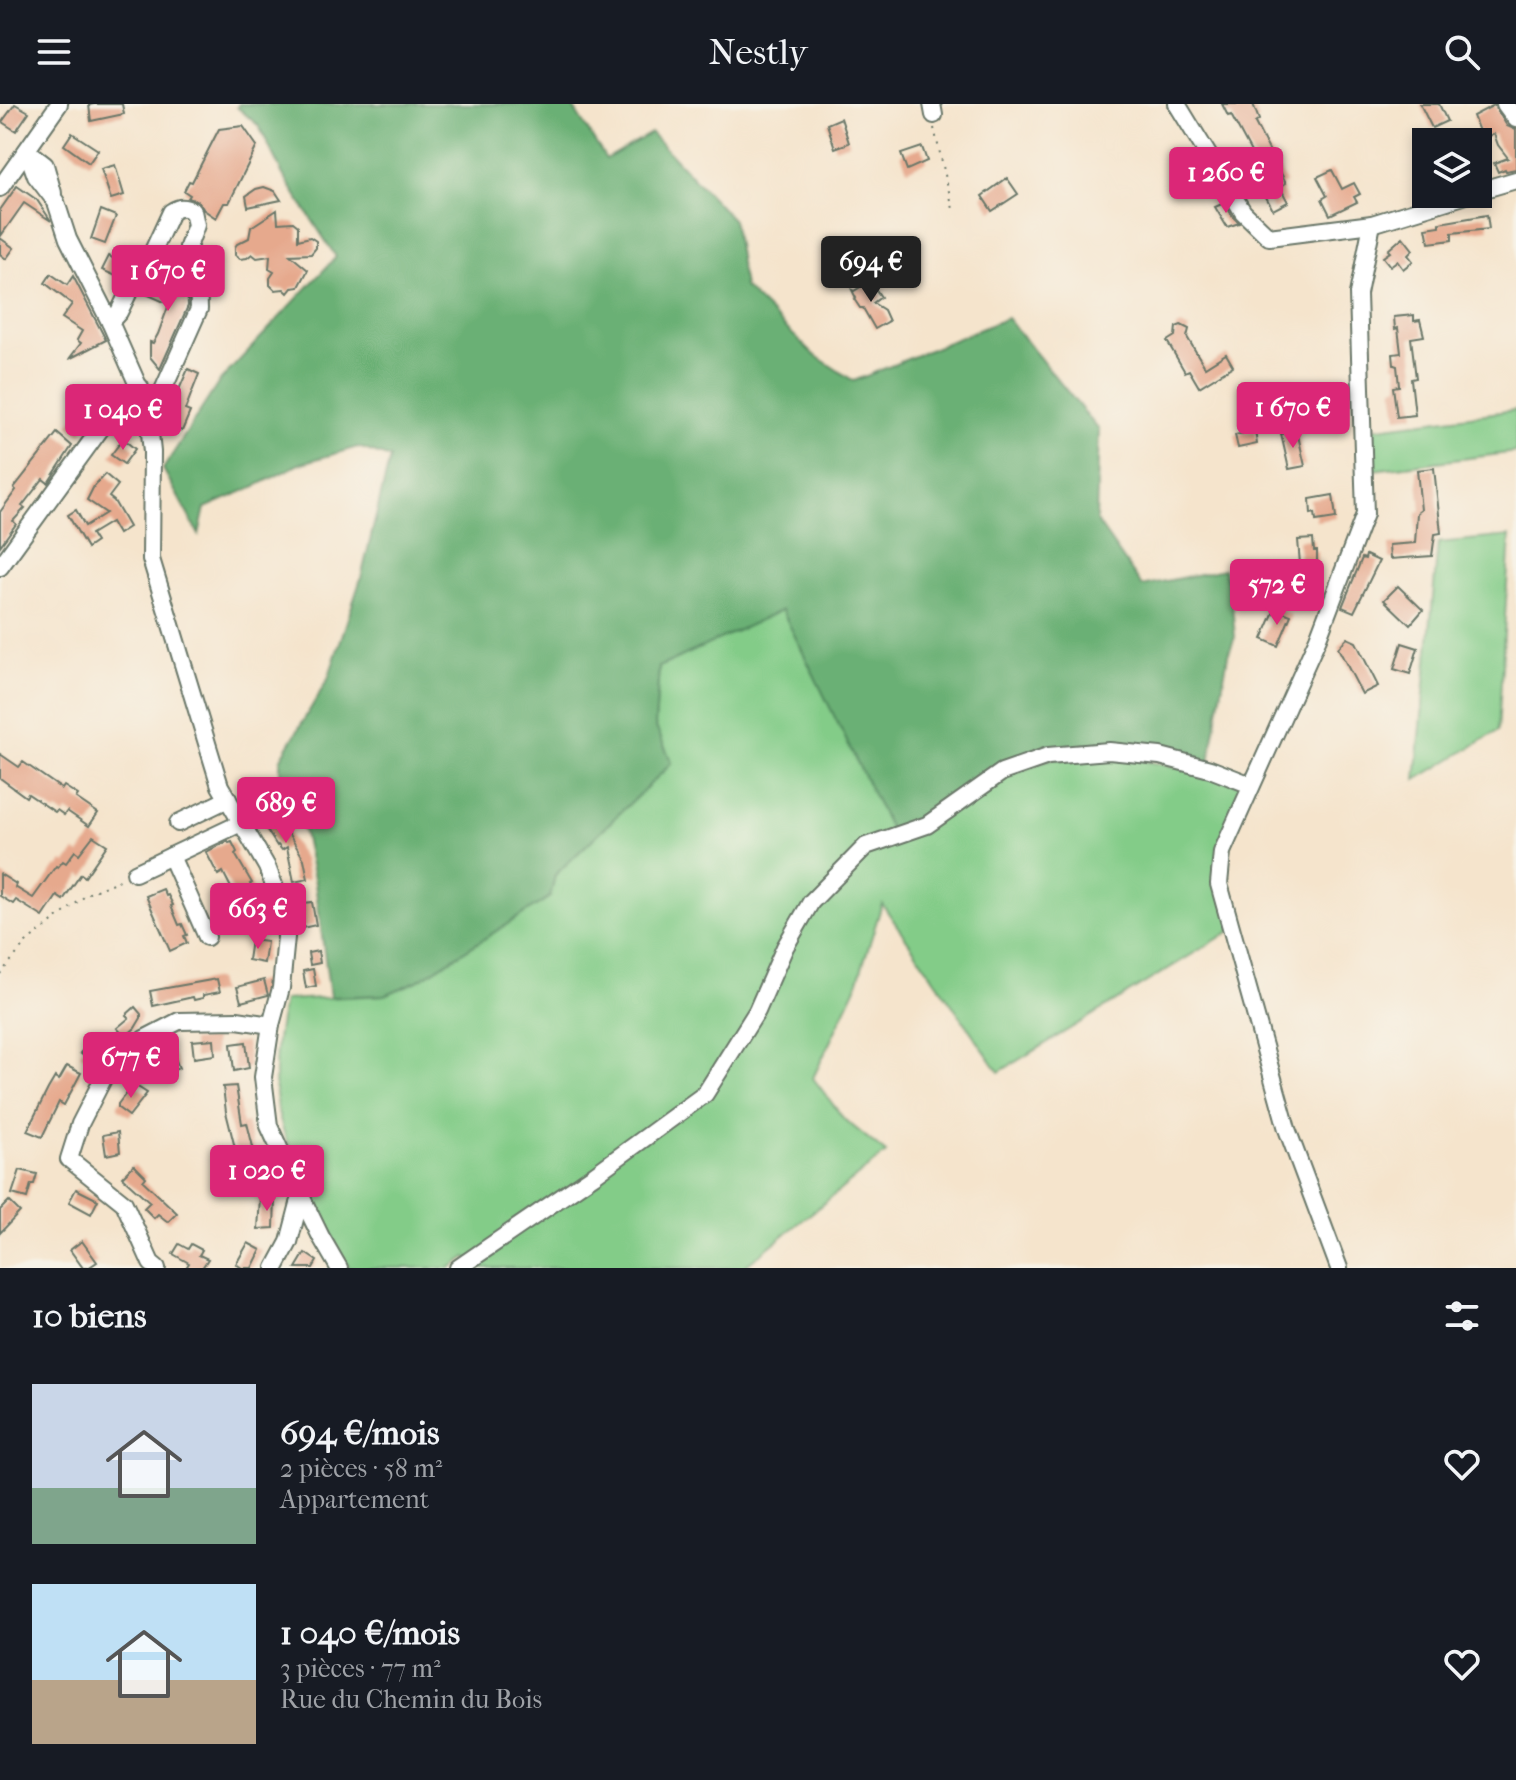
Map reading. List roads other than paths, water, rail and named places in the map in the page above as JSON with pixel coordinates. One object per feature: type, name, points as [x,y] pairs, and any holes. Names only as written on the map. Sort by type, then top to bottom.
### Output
[{"type":"street","points":[[0,188],[59,104]]},
{"type":"street","points":[[1177,104],[1243,212],[1269,237],[1372,224],[1424,208]]},
{"type":"street","points":[[1505,104],[1516,119]]},
{"type":"street","points":[[27,151],[45,165],[68,239],[140,387],[148,414],[152,452],[151,559],[220,786],[267,867],[284,911],[286,937],[281,988],[271,1025],[263,1077],[269,1126],[321,1237],[339,1268]]},
{"type":"street","points":[[1492,187],[1516,180]]},
{"type":"street","points":[[110,322],[119,312],[143,263],[152,253],[171,212],[185,207],[193,211],[196,225],[188,247],[198,277],[199,309],[156,406],[148,414]]},
{"type":"street","points":[[1339,1268],[1287,1129],[1219,884],[1222,852],[1318,638],[1365,514],[1358,294],[1372,224]]},
{"type":"street","points":[[0,567],[109,417],[140,387]]},
{"type":"street","points":[[458,1268],[705,1094],[757,1011],[785,947],[811,902],[866,846],[927,825],[1002,772],[1048,756],[1109,751],[1160,756],[1210,769],[1251,785]]},
{"type":"street","points":[[178,823],[228,799]]},
{"type":"street","points":[[135,873],[241,823]]},
{"type":"street","points":[[171,856],[207,937]]},
{"type":"street","points":[[157,1268],[151,1263],[124,1203],[69,1159],[80,1124],[106,1073],[144,1039],[179,1021],[237,1020],[271,1025]]},
{"type":"street","points":[[275,1268],[289,1242],[301,1196]]}]
